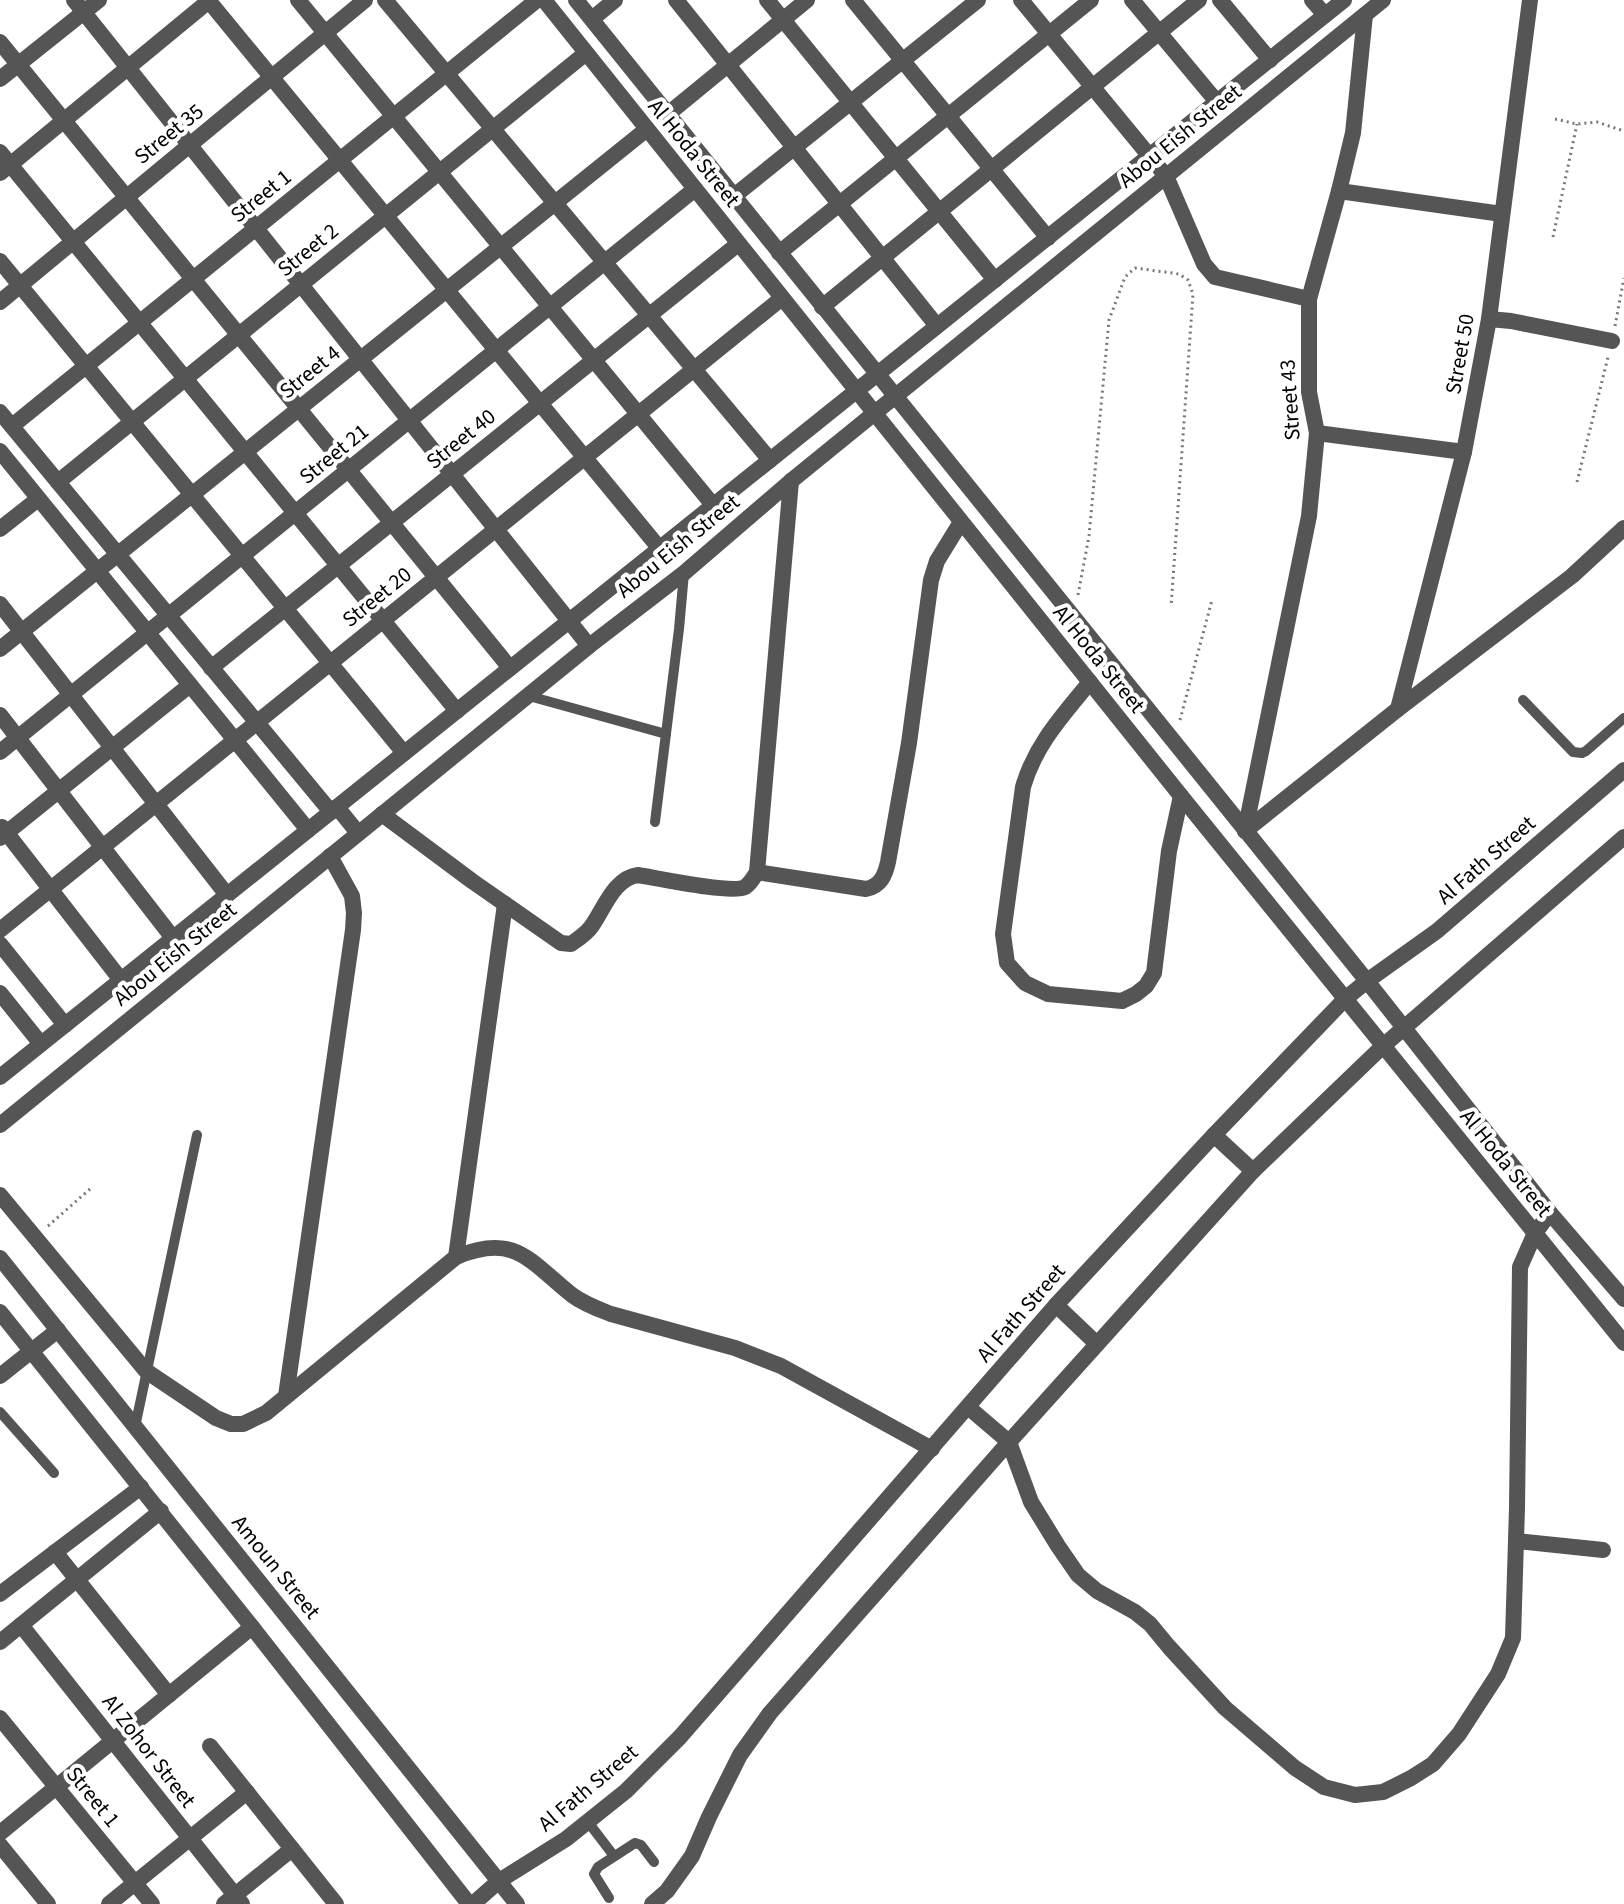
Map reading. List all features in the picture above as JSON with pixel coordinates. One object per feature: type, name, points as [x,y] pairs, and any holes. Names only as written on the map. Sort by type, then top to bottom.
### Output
[{"type":"street","points":[[0,79],[79,6],[99,0]]},
{"type":"street","points":[[457,711],[73,242],[3,163],[63,120],[209,0],[660,549]]},
{"type":"street","points":[[298,0],[713,505]]},
{"type":"street","name":"Street 35","points":[[0,302],[365,0]]},
{"type":"street","points":[[385,0],[770,460]]},
{"type":"street","name":"Street 1","points":[[12,426],[537,0]]},
{"type":"street","name":"Al Hoda Street","points":[[544,0],[1181,796],[1624,1343]]},
{"type":"street","name":"Al Hoda Street","points":[[576,0],[1367,981],[1550,1213],[1624,1299]]},
{"type":"street","points":[[592,19],[615,0]]},
{"type":"street","points":[[676,0],[937,326]]},
{"type":"street","points":[[767,0],[995,280]]},
{"type":"street","points":[[668,114],[807,0]]},
{"type":"street","points":[[853,0],[1048,238]]},
{"type":"street","points":[[734,196],[978,0]]},
{"type":"street","points":[[1021,0],[1166,176],[1204,264],[1215,277],[1309,299]]},
{"type":"street","points":[[779,253],[1091,0]]},
{"type":"street","points":[[1132,0],[1217,102]]},
{"type":"street","points":[[822,307],[1199,0]]},
{"type":"street","points":[[1220,0],[1270,60]]},
{"type":"street","points":[[1312,0],[1325,15]]},
{"type":"street","name":"Abou Eish Street","points":[[0,1077],[1344,0]]},
{"type":"street","name":"Abou Eish Street","points":[[0,1125],[589,646],[684,573],[791,481],[1383,0]]},
{"type":"street","name":"Street 50","points":[[1398,709],[1464,452],[1489,319],[1530,0]]},
{"type":"street","points":[[79,6],[589,646]]},
{"type":"street","name":"Street 43","points":[[1245,831],[1309,516],[1317,433],[1309,392],[1309,299],[1353,133],[1365,15]]},
{"type":"street","points":[[0,42],[510,668]]},
{"type":"street","name":"Street 2","points":[[58,482],[586,53]]},
{"type":"street","name":"Street 4","points":[[0,649],[647,129]]},
{"type":"street","name":"Street 21","points":[[0,752],[695,189]]},
{"type":"street","points":[[1339,191],[1502,214]]},
{"type":"street","name":"Street 40","points":[[211,668],[738,244]]},
{"type":"street","points":[[0,261],[404,753]]},
{"type":"street","name":"Street 20","points":[[0,930],[782,298]]},
{"type":"street","points":[[1489,319],[1612,341]]},
{"type":"street","points":[[0,412],[256,723],[358,833]]},
{"type":"street","points":[[1317,433],[1464,452]]},
{"type":"street","points":[[0,451],[308,830]]},
{"type":"street","points":[[382,814],[561,943],[571,944],[589,931],[618,885],[631,876],[730,889],[746,886],[757,872],[791,481]]},
{"type":"street","points":[[0,529],[38,499]]},
{"type":"street","points":[[757,872],[866,889],[875,887],[881,881],[888,862],[909,743],[931,580],[937,561],[961,522]]},
{"type":"street","points":[[1245,831],[1572,576],[1624,528]]},
{"type":"street","points":[[0,604],[227,895]]},
{"type":"street","points":[[1090,682],[1049,732],[1029,766],[1023,787],[1003,934],[1007,963],[1025,983],[1048,994],[1122,1001],[1146,986],[1154,973],[1158,953],[1169,851],[1181,796]]},
{"type":"street","points":[[121,980],[2,832],[59,791],[190,685]]},
{"type":"street","points":[[0,715],[173,938]]},
{"type":"street","name":"Al Fath Street","points":[[471,1904],[499,1881],[588,1822],[626,1791],[680,1737],[1056,1305],[1345,999],[1437,931],[1624,770]]},
{"type":"street","points":[[652,1904],[667,1891],[692,1856],[740,1755],[770,1713],[1253,1171],[1383,1046],[1624,837]]},
{"type":"street","points":[[286,1396],[353,930],[352,896],[330,856]]},
{"type":"street","points":[[456,1257],[505,904]]},
{"type":"street","points":[[0,944],[65,1025]]},
{"type":"street","points":[[0,993],[41,1044]]},
{"type":"street","points":[[1214,1135],[1253,1171]]},
{"type":"street","points":[[0,1195],[146,1371],[216,1418],[231,1424],[254,1420],[456,1257],[473,1249],[495,1248],[515,1251],[530,1258],[589,1306],[757,1355],[932,1449]]},
{"type":"street","points":[[968,1407],[1009,1442],[1031,1502],[1078,1575],[1097,1591],[1150,1624],[1225,1708],[1295,1768],[1324,1787],[1355,1795],[1383,1792],[1433,1764],[1459,1734],[1498,1674],[1513,1638],[1520,1267],[1535,1233],[1550,1213]]},
{"type":"street","name":"Amoun Street","points":[[0,1258],[517,1904]]},
{"type":"street","points":[[1056,1305],[1097,1344]]},
{"type":"street","points":[[0,1312],[471,1904]]},
{"type":"street","points":[[0,1376],[58,1330]]},
{"type":"street","points":[[0,1594],[141,1487]]},
{"type":"street","points":[[0,1642],[161,1511]]},
{"type":"street","points":[[1516,1541],[1603,1550]]},
{"type":"street","points":[[55,1552],[169,1695]]},
{"type":"street","name":"Al Zohor Street","points":[[21,1625],[190,1839],[234,1901]]},
{"type":"street","points":[[0,1833],[252,1627]]},
{"type":"street","name":"Street 1","points":[[0,1718],[152,1904]]},
{"type":"street","points":[[210,1746],[331,1902]]},
{"type":"street","points":[[109,1904],[247,1792]]},
{"type":"street","points":[[0,1845],[48,1904]]},
{"type":"street","points":[[234,1901],[292,1849]]},
{"type":"lane","points":[[655,822],[684,573]]},
{"type":"lane","points":[[529,696],[666,734]]},
{"type":"lane","points":[[1523,700],[1573,752],[1578,753],[1586,751],[1624,718]]},
{"type":"lane","points":[[135,1427],[197,1135]]},
{"type":"lane","points":[[0,1412],[54,1473]]},
{"type":"lane","points":[[588,1822],[614,1856]]},
{"type":"lane","points":[[609,1898],[594,1874],[598,1867],[638,1843],[654,1862]]},
{"type":"path","points":[[1555,119],[1577,124],[1597,122],[1624,131]]},
{"type":"path","points":[[1553,237],[1577,124]]},
{"type":"path","points":[[1074,618],[1089,536],[1109,320],[1125,277],[1135,268],[1179,274],[1188,280],[1193,294],[1171,607]]},
{"type":"path","points":[[1577,482],[1612,341],[1624,278]]},
{"type":"path","points":[[1174,742],[1212,600]]},
{"type":"path","points":[[36,1238],[90,1189]]}]
